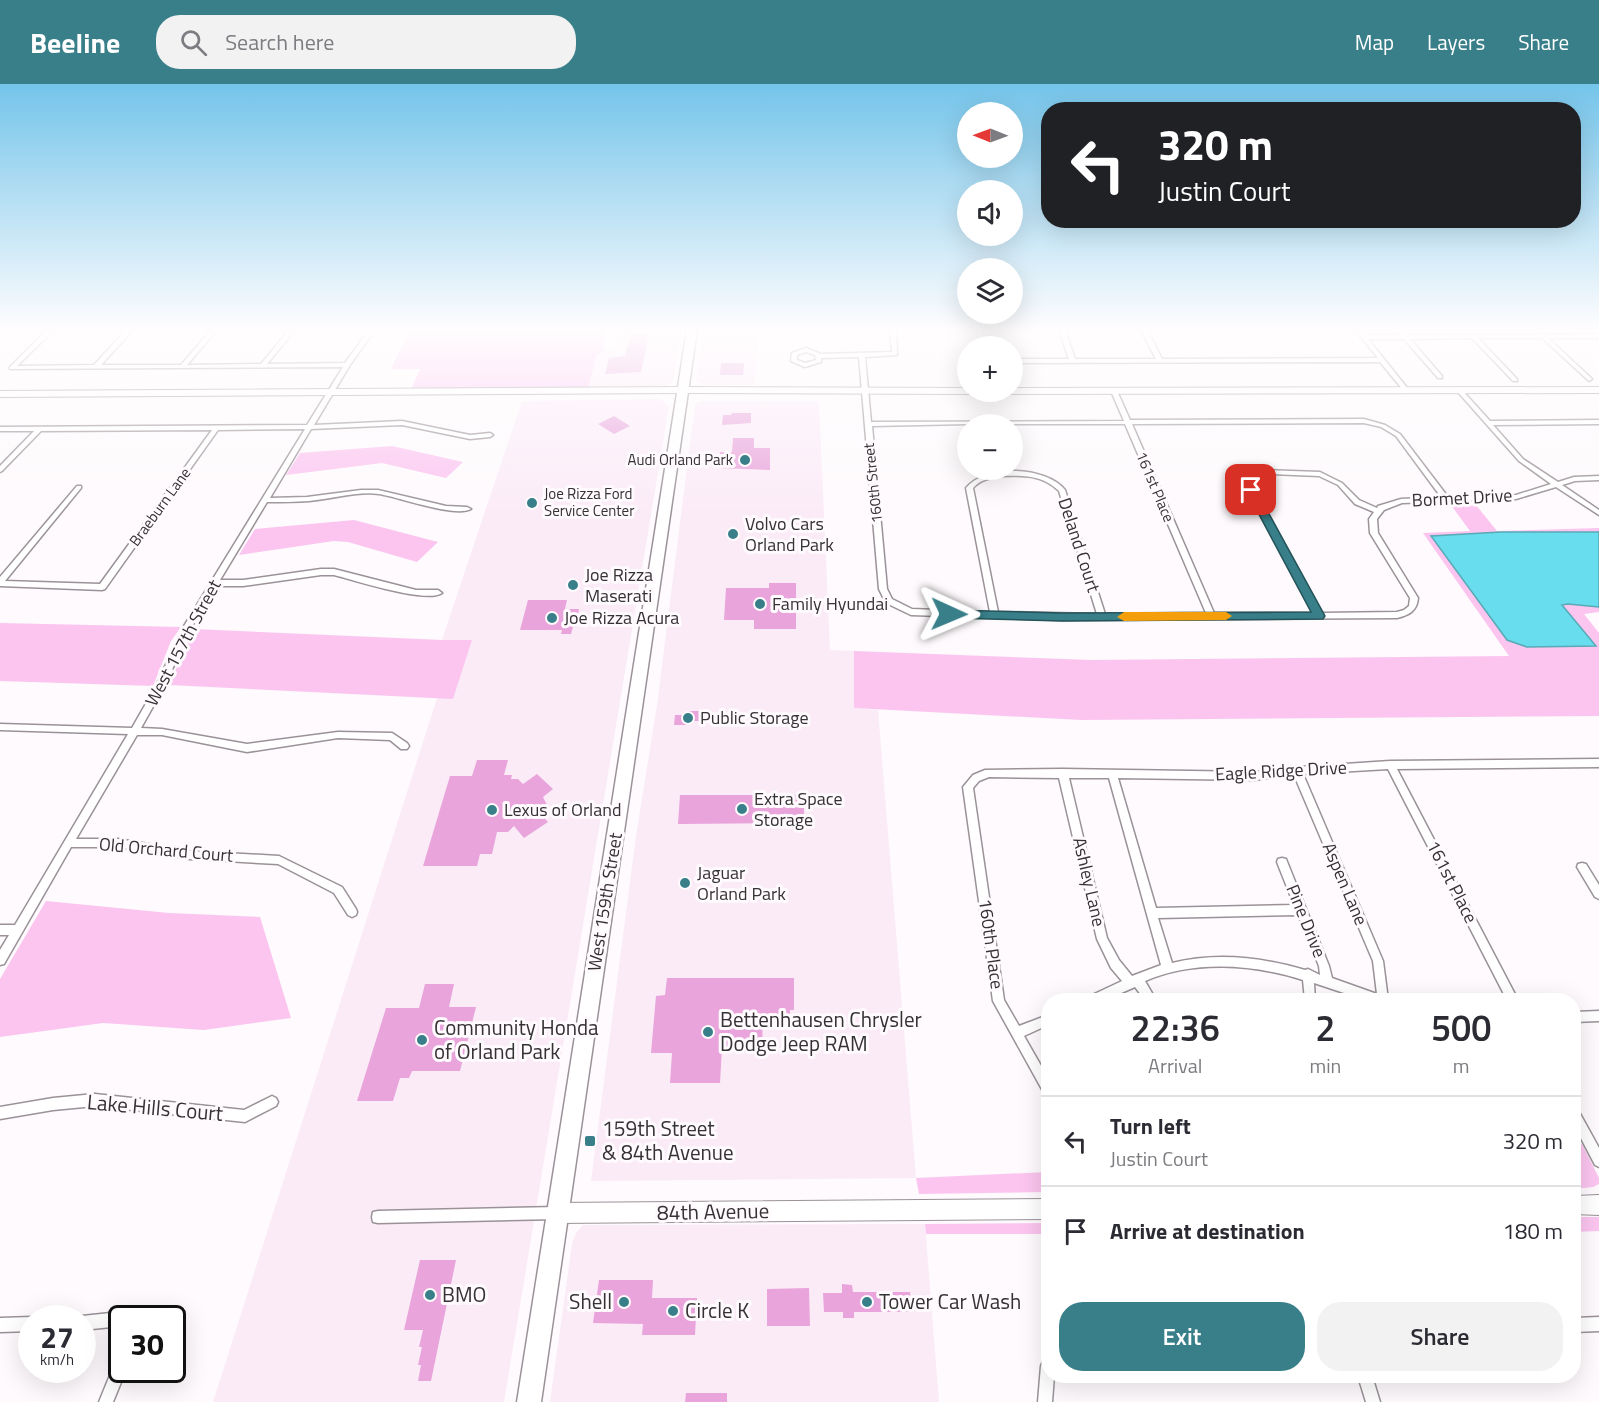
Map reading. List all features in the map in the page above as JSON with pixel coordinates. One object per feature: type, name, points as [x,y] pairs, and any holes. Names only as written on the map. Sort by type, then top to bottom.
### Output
[{"type":"main road","name":"West 159th Street","points":[[529,1402],[683,393]]},
{"type":"street","name":"West 157th Street","points":[[0,960],[135,732],[160,687],[188,626],[267,500],[330,392]]},
{"type":"street","name":"160th Street","points":[[864,392],[885,596],[903,610],[926,614],[995,615]]},
{"type":"street","points":[[0,394],[857,394],[915,392]]},
{"type":"street","name":"161st Place","points":[[1114,392],[1211,616]]},
{"type":"street","points":[[1460,392],[1521,460],[1599,513]]},
{"type":"street","points":[[0,400],[328,395]]},
{"type":"street","points":[[867,424],[1359,421],[1376,424],[1398,435],[1446,499]]},
{"type":"street","points":[[1487,423],[1599,422]]},
{"type":"street","points":[[0,429],[309,427],[402,423],[471,437],[490,435]]},
{"type":"street","name":"Braeburn Lane","points":[[0,583],[102,587],[217,427]]},
{"type":"street","points":[[0,470],[40,428]]},
{"type":"street","points":[[995,615],[1102,617],[1319,616],[1397,615],[1413,607],[1411,592],[1374,533],[1373,519],[1377,511],[1357,502],[1340,484],[1320,474],[1270,472],[1258,475],[1251,481],[1253,493],[1319,616]]},
{"type":"street","name":"Deland Court","points":[[995,615],[969,488],[975,480],[986,476],[1030,475],[1048,479],[1062,490],[1102,617]]},
{"type":"street","name":"Bormet Drive","points":[[1377,511],[1396,502],[1516,497],[1574,479],[1599,478]]},
{"type":"street","points":[[0,583],[80,487]]},
{"type":"street","points":[[267,500],[307,499],[378,492],[446,508],[467,508]]},
{"type":"street","points":[[215,583],[243,583],[334,572],[416,593],[438,593]]},
{"type":"street","points":[[0,737],[4,727],[171,732],[247,748],[338,735],[392,737],[404,746]]},
{"type":"street","name":"Eagle Ridge Drive","points":[[968,788],[976,778],[988,773],[1254,776],[1296,770],[1390,765],[1599,763]]},
{"type":"street","name":"161st Place","points":[[1390,765],[1509,993]]},
{"type":"street","name":"Aspen Lane","points":[[1296,770],[1378,961],[1382,993]]},
{"type":"street","name":"Ashley Lane","points":[[1063,773],[1102,939],[1115,964],[1144,993]]},
{"type":"street","points":[[1112,774],[1168,969]]},
{"type":"street","name":"160th Place","points":[[968,788],[999,1001],[1041,1076]]},
{"type":"street","name":"Old Orchard Court","points":[[69,843],[118,843],[190,855],[279,860],[338,890],[352,912]]},
{"type":"street","name":"Pine Drive","points":[[1282,862],[1324,966],[1327,981]]},
{"type":"street","points":[[1582,867],[1599,894]]},
{"type":"street","points":[[1152,913],[1301,910]]},
{"type":"street","points":[[0,930],[18,930]]},
{"type":"street","name":"Pine Drive","points":[[1110,993],[1168,969],[1207,961],[1271,966],[1308,974],[1359,993]]},
{"type":"street","points":[[1308,974],[1309,993]]},
{"type":"street","points":[[1581,1017],[1599,1016]]},
{"type":"street","points":[[1017,1033],[1041,1023]]},
{"type":"street","name":"Lake Hills Court","points":[[0,1113],[52,1104],[95,1100],[245,1116],[272,1102]]},
{"type":"street","points":[[1581,1127],[1599,1161]]},
{"type":"street","points":[[1581,1205],[1599,1205]]},
{"type":"street","name":"84th Avenue","points":[[378,1217],[557,1213],[1041,1209]]},
{"type":"street","points":[[0,1324],[18,1324]]},
{"type":"street","points":[[1581,1325],[1599,1324]]},
{"type":"street","points":[[106,1402],[114,1383]]},
{"type":"street","points":[[1045,1402],[1047,1383]]},
{"type":"street","points":[[1367,1383],[1373,1402]]},
{"type":"shaded area","points":[[660,399],[669,406],[504,1402],[213,1402],[437,698],[453,698],[471,641],[442,640],[522,401]]},
{"type":"shaded area","points":[[700,401],[819,401],[830,650],[854,651],[854,708],[878,710],[916,1178],[591,1181],[636,836],[657,705],[695,404]]},
{"type":"shaded area","points":[[392,446],[463,462],[446,478],[382,463],[286,475],[300,453]]},
{"type":"shaded area","points":[[1451,505],[1476,505],[1497,531],[1599,528],[1599,612],[1584,614],[1599,633],[1599,716],[1082,720],[854,708],[854,651],[1092,660],[1509,656],[1423,533],[1470,531]]},
{"type":"shaded area","points":[[354,520],[438,542],[417,562],[348,542],[334,541],[239,555],[255,529]]},
{"type":"shaded area","points":[[0,623],[181,627],[171,641],[153,686],[0,681]]},
{"type":"shaded area","points":[[194,629],[472,640],[453,699],[169,685]]},
{"type":"shaded area","points":[[46,901],[169,913],[260,917],[291,1018],[204,1030],[103,1023],[0,1037],[0,979]]},
{"type":"shaded area","points":[[1581,1144],[1599,1178],[1599,1184],[1581,1188]]},
{"type":"shaded area","points":[[1041,1172],[1041,1192],[919,1194],[916,1178]]},
{"type":"shaded area","points":[[1581,1217],[1599,1217],[1599,1231],[1581,1232]]},
{"type":"shaded area","points":[[1041,1223],[1041,1234],[926,1234],[925,1224]]},
{"type":"shaded area","points":[[925,1224],[939,1402],[550,1402],[572,1244],[576,1233],[583,1225]]},
{"type":"water","points":[[1501,532],[1599,532],[1599,607],[1562,605],[1596,646],[1527,647],[1507,640],[1431,536]]},
{"type":"building","points":[[751,413],[751,423],[722,425],[723,415]]},
{"type":"building","points":[[614,416],[630,426],[614,434],[598,424]]},
{"type":"building","name":"Audi Orland Park","points":[[733,438],[754,438],[754,448],[770,448],[770,470],[719,468],[720,452],[732,452]]},
{"type":"building","name":"Family Hyundai","points":[[769,583],[796,583],[796,629],[754,629],[754,620],[724,620],[726,588],[769,588]]},
{"type":"building","name":"Joe Rizza Acura","points":[[528,600],[567,600],[565,609],[579,609],[576,627],[573,627],[571,634],[561,634],[562,630],[520,630]]},
{"type":"building","name":"Public Storage","points":[[688,711],[702,711],[701,721],[688,721],[688,725],[674,725],[675,715],[687,715]]},
{"type":"building","name":"Lexus of Orland","points":[[477,760],[508,760],[504,775],[512,775],[511,779],[518,779],[523,784],[537,774],[553,789],[543,797],[547,805],[541,814],[548,822],[524,838],[514,826],[508,832],[497,832],[492,854],[480,854],[477,866],[423,866],[450,776],[472,776]]},
{"type":"building","name":"Extra Space Storage","points":[[680,795],[804,795],[804,823],[678,824]]},
{"type":"building","name":"Bettenhausen Chrysler Dodge Jeep RAM","points":[[667,978],[794,978],[794,1010],[790,1010],[790,1017],[763,1017],[762,1047],[722,1047],[720,1083],[670,1083],[672,1053],[651,1053],[656,996],[665,995]]},
{"type":"building","name":"Community Honda of Orland Park","points":[[425,984],[454,984],[449,1007],[476,1007],[460,1071],[412,1071],[409,1078],[400,1078],[393,1101],[357,1101],[386,1008],[419,1008]]},
{"type":"building","name":"BMO","points":[[420,1260],[456,1260],[431,1381],[418,1381],[421,1365],[418,1365],[422,1347],[419,1347],[423,1330],[404,1330]]},
{"type":"building","points":[[599,1280],[653,1280],[652,1298],[697,1298],[695,1335],[642,1335],[643,1324],[593,1323]]},
{"type":"building","name":"Tower Car Wash","points":[[842,1284],[852,1285],[853,1292],[910,1292],[912,1312],[854,1312],[854,1318],[843,1318],[843,1312],[824,1312],[823,1293],[842,1293]]},
{"type":"building","points":[[809,1288],[810,1326],[767,1326],[767,1289]]},
{"type":"building","points":[[686,1393],[727,1393],[727,1402],[685,1402]]},
{"type":"slow traffic","points":[[1124,617],[1226,616]]},
{"type":"place","name":"Audi Orland Park","points":[[745,460]]},
{"type":"place","name":"Joe Rizza Ford Service Center","points":[[532,503]]},
{"type":"place","name":"Volvo Cars Orland Park","points":[[733,534]]},
{"type":"place","name":"Joe Rizza Maserati","points":[[573,585]]},
{"type":"place","name":"Family Hyundai","points":[[760,604]]},
{"type":"place","name":"Joe Rizza Acura","points":[[552,618]]},
{"type":"place","name":"Public Storage","points":[[688,718]]},
{"type":"place","name":"Extra Space Storage","points":[[742,809]]},
{"type":"place","name":"Lexus of Orland","points":[[492,810]]},
{"type":"place","name":"Jaguar Orland Park","points":[[685,883]]},
{"type":"place","name":"Bettenhausen Chrysler Dodge Jeep RAM","points":[[708,1032]]},
{"type":"place","name":"Community Honda of Orland Park","points":[[422,1040]]},
{"type":"place","name":"159th Street & 84th Avenue","points":[[590,1141]]},
{"type":"place","name":"BMO","points":[[430,1295]]},
{"type":"place","name":"Shell","points":[[624,1302]]},
{"type":"place","name":"Tower Car Wash","points":[[867,1302]]},
{"type":"place","name":"Circle K","points":[[673,1311]]},
{"type":"route","points":[[949,614],[1062,617],[1319,616],[1251,490]]}]
